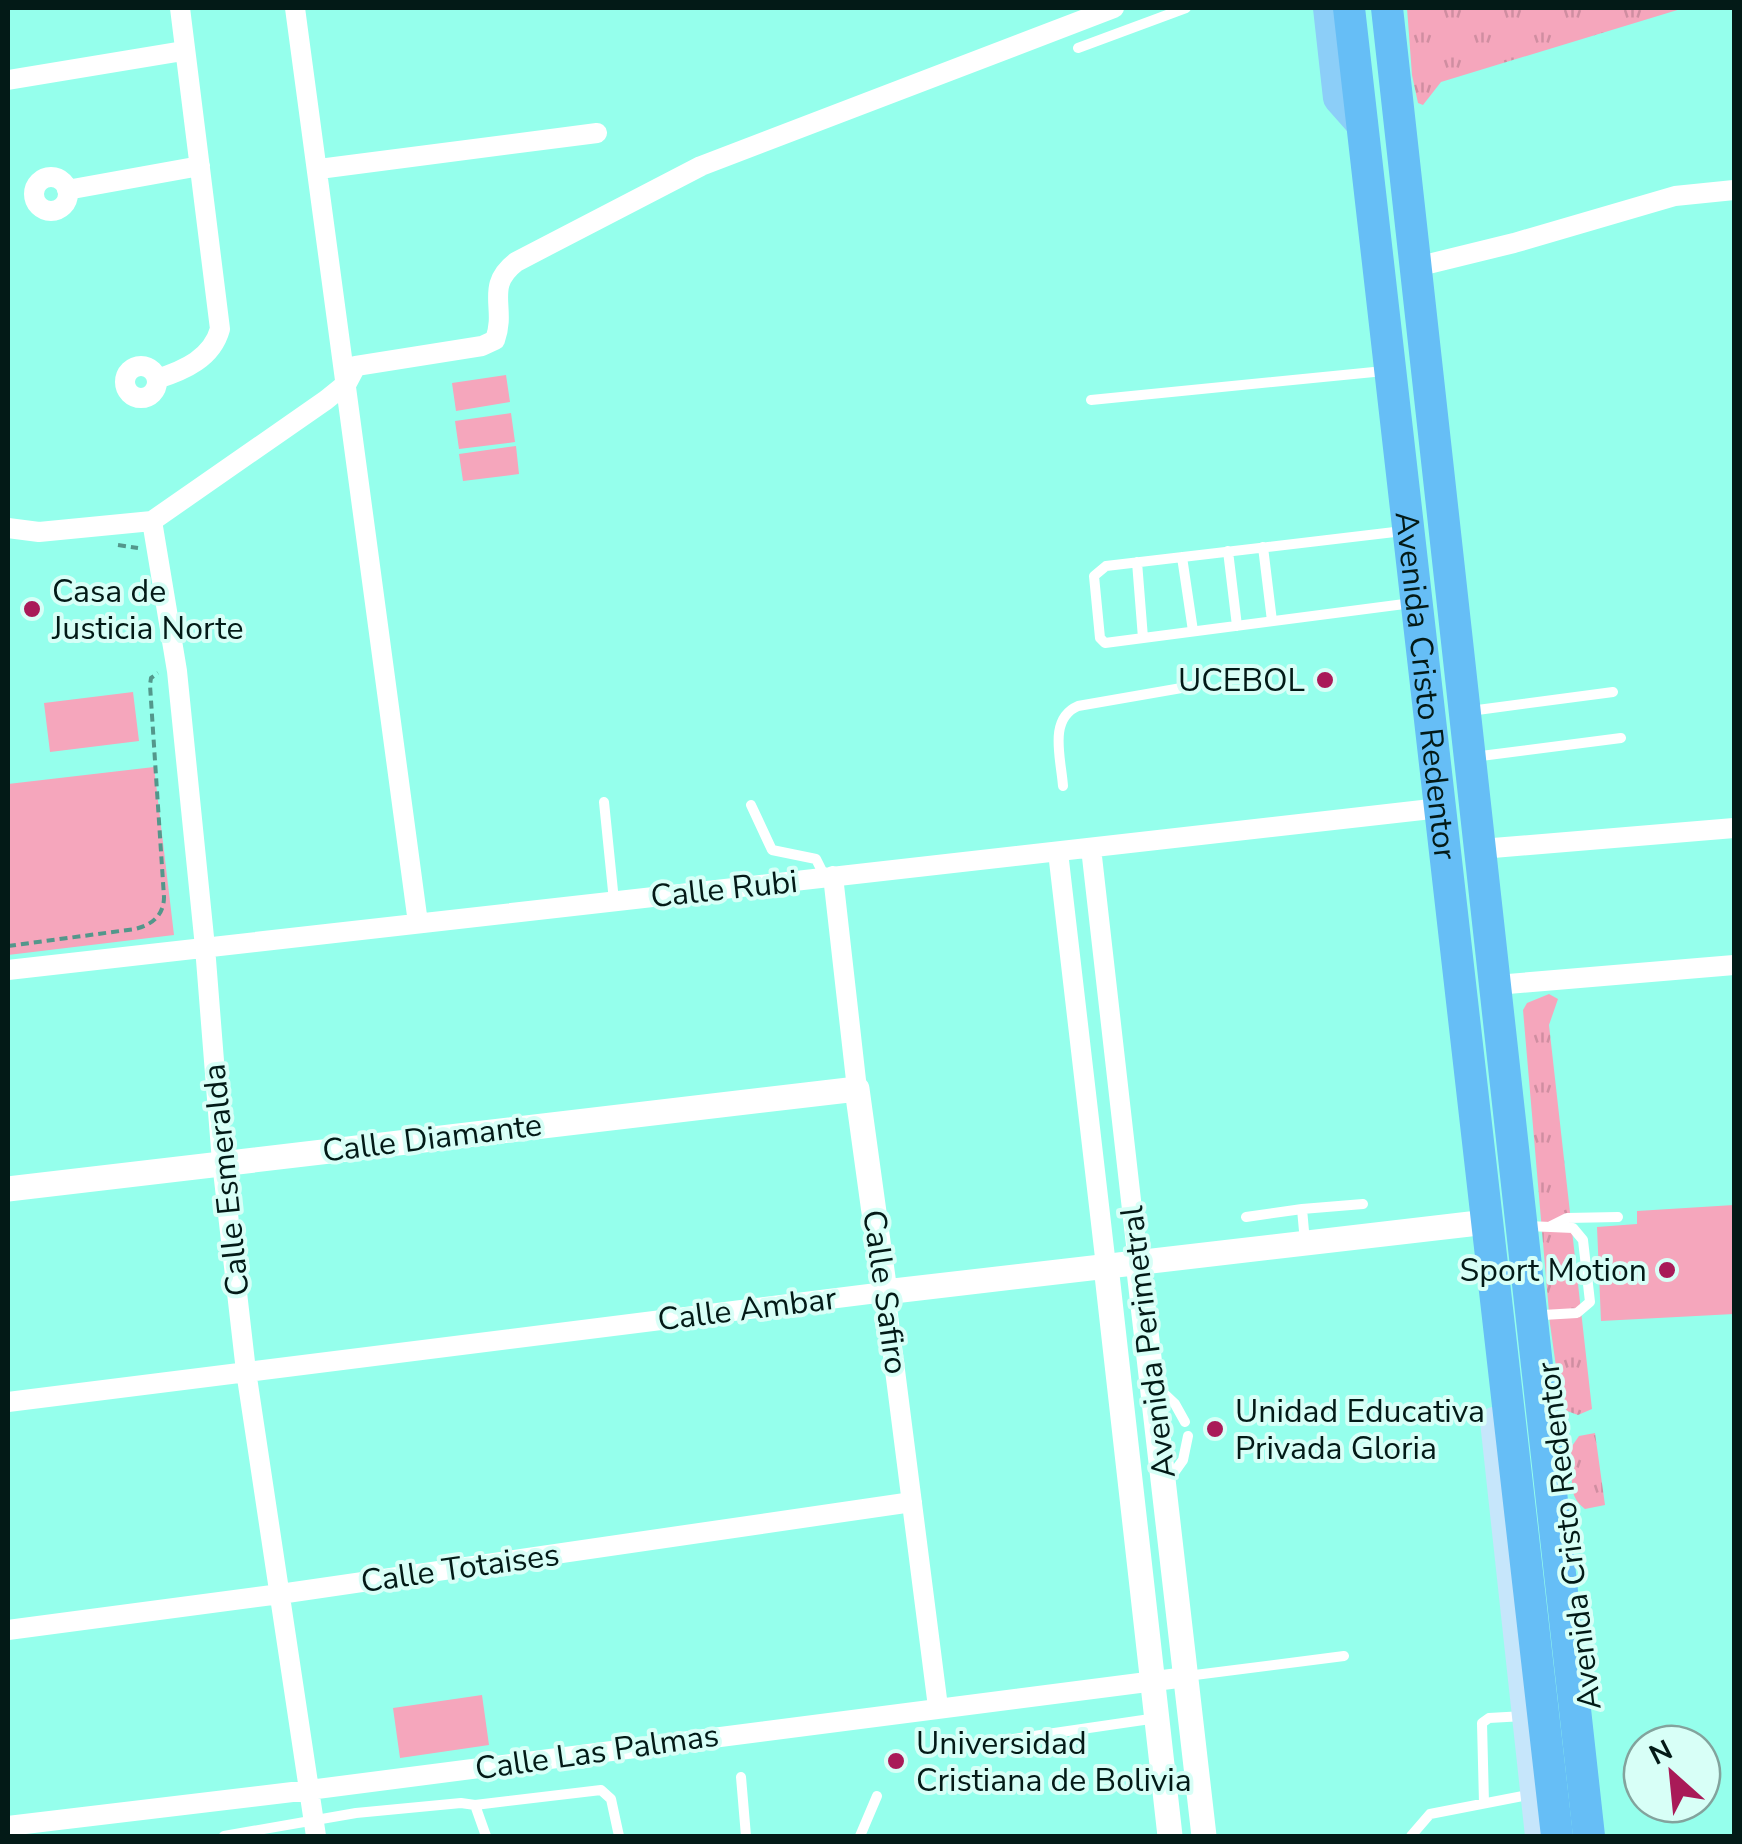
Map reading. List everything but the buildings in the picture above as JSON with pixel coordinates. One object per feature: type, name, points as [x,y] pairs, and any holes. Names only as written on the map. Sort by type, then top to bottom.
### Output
[{"type":"highway","name":"Avenida Cristo Redentor","points":[[1349,8],[1556,1836]]},
{"type":"highway","name":"Avenida Cristo Redentor","points":[[1387,8],[1496,984],[1532,1230],[1589,1836]]},
{"type":"main road","name":"Avenida Cristo Redentor","points":[[1329,8],[1339,98],[1362,124]]},
{"type":"main road","name":"Avenida Cristo Redentor","points":[[1399,118],[1409,83],[1401,8]]},
{"type":"main road","name":"Avenida Cristo Redentor","points":[[1488,1234],[1481,1308],[1539,1836]]},
{"type":"main road","name":"Avenida Cristo Redentor","points":[[1538,1321],[1580,1618],[1602,1836]]},
{"type":"street","points":[[157,380],[206,356],[216,345],[220,329],[180,8]]},
{"type":"street","points":[[296,8],[418,923]]},
{"type":"street","points":[[8,528],[39,532],[152,521],[347,384],[356,366],[482,346],[495,340],[500,325],[498,288],[502,272],[516,262],[701,166],[1114,8]]},
{"type":"street","points":[[8,80],[183,51]]},
{"type":"street","points":[[319,169],[597,134]]},
{"type":"street","points":[[67,190],[200,166]]},
{"type":"street","points":[[1416,267],[1675,196],[1734,190]]},
{"type":"street","name":"Calle Esmeralda","points":[[152,521],[177,671],[222,1162],[246,1371],[315,1829]]},
{"type":"street","name":"Calle Rubi","points":[[8,970],[1440,808]]},
{"type":"street","points":[[1481,849],[1734,828]]},
{"type":"street","name":"Avenida Perimetral","points":[[1091,848],[1204,1836]]},
{"type":"street","name":"Avenida Perimetral","points":[[1058,852],[1170,1836]]},
{"type":"street","name":"Calle Safiro","points":[[829,877],[938,1707]]},
{"type":"street","points":[[1496,984],[1734,965]]},
{"type":"street","name":"Calle Diamante","points":[[8,1190],[857,1089]]},
{"type":"street","name":"Calle Ambar","points":[[8,1402],[1305,1243],[1488,1234]]},
{"type":"street","name":"Calle Totaises","points":[[8,1630],[912,1502]]},
{"type":"street","name":"Calle Las Palmas","points":[[8,1826],[1186,1676]]},
{"type":"lane","points":[[1078,48],[1186,8]]},
{"type":"lane","points":[[1091,400],[1343,378],[1390,370]]},
{"type":"lane","points":[[1408,530],[1106,566],[1094,576],[1102,641],[1417,602]]},
{"type":"lane","points":[[1263,546],[1272,621]]},
{"type":"lane","points":[[1228,551],[1237,626]]},
{"type":"lane","points":[[1182,557],[1193,631]]},
{"type":"lane","points":[[1138,562],[1143,638]]},
{"type":"lane","points":[[1063,786],[1059,723],[1068,710],[1194,686]]},
{"type":"lane","points":[[1466,712],[1613,692]]},
{"type":"lane","points":[[1470,758],[1621,738]]},
{"type":"lane","points":[[604,802],[614,901]]},
{"type":"lane","points":[[751,805],[772,850],[816,859],[829,877]]},
{"type":"lane","points":[[1246,1216],[1364,1204]]},
{"type":"lane","points":[[1302,1209],[1305,1243]]},
{"type":"lane","points":[[1532,1230],[1567,1218],[1618,1217]]},
{"type":"lane","points":[[1532,1230],[1573,1228],[1583,1240],[1590,1302],[1577,1312],[1538,1321]]},
{"type":"lane","points":[[1152,1382],[1175,1404],[1185,1422]]},
{"type":"lane","points":[[1164,1486],[1183,1460],[1188,1436]]},
{"type":"lane","points":[[1186,1676],[1344,1656]]},
{"type":"lane","points":[[1484,1803],[1482,1723],[1490,1718],[1526,1716]]},
{"type":"lane","points":[[1000,1742],[1157,1718]]},
{"type":"lane","points":[[741,1776],[746,1836]]},
{"type":"lane","points":[[224,1836],[315,1829],[356,1813],[602,1790],[611,1799],[619,1836]]},
{"type":"lane","points":[[1411,1836],[1430,1814],[1534,1794]]},
{"type":"lane","points":[[860,1836],[878,1796]]},
{"type":"lane","points":[[475,1804],[486,1836]]},
{"type":"path","points":[[114,545],[138,548],[145,554]]},
{"type":"path","points":[[8,946],[135,929],[153,922],[162,910],[150,681],[162,672]]},
{"type":"green space","points":[[1407,8],[1684,8],[1441,82],[1423,105],[1418,103],[1412,75]]},
{"type":"green space","points":[[506,375],[510,402],[456,411],[452,383]]},
{"type":"green space","points":[[511,413],[515,442],[459,449],[455,421]]},
{"type":"green space","points":[[516,446],[519,474],[463,481],[459,454]]},
{"type":"green space","points":[[133,692],[139,741],[50,752],[44,703]]},
{"type":"green space","points":[[154,767],[174,935],[8,955],[8,784]]},
{"type":"green space","points":[[1549,994],[1558,999],[1549,1025],[1592,1409],[1578,1415],[1567,1411],[1561,1402],[1550,1324],[1523,1010],[1527,1003]]},
{"type":"green space","name":"Sport Motion","points":[[1734,1205],[1734,1314],[1601,1321],[1597,1227],[1637,1224],[1637,1211]]},
{"type":"green space","points":[[1595,1433],[1605,1505],[1585,1509],[1572,1489],[1570,1449],[1579,1436]]},
{"type":"green space","points":[[482,1695],[489,1745],[400,1758],[393,1708]]},
{"type":"place","name":"Casa de Justicia Norte","points":[[32,609]]},
{"type":"place","name":"UCEBOL","points":[[1325,680]]},
{"type":"place","name":"Sport Motion","points":[[1667,1270]]},
{"type":"place","name":"Unidad Educativa Privada Gloria","points":[[1215,1429]]},
{"type":"place","name":"Universidad Cristiana de Bolivia","points":[[896,1761]]}]
